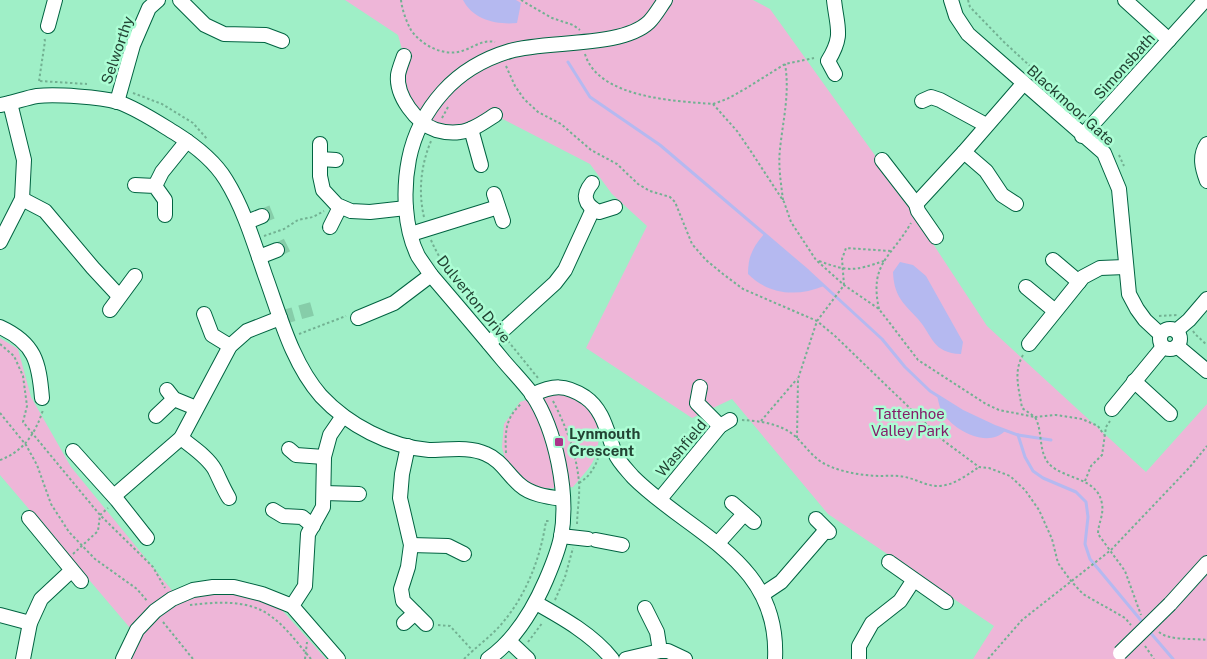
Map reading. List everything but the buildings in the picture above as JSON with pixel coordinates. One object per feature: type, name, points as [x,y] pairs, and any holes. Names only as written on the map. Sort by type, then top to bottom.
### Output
[{"type":"street","points":[[48,26],[54,0]]},
{"type":"street","points":[[180,0],[205,25],[224,34],[266,35],[282,41]]},
{"type":"street","name":"Dulverton Drive","points":[[488,659],[509,641],[536,602],[556,555],[561,536],[562,521],[563,499],[561,479],[551,434],[532,395],[431,275],[418,256],[410,234],[406,208],[406,175],[412,146],[422,122],[433,103],[454,80],[471,68],[511,50],[616,38],[649,22],[665,0]]},
{"type":"street","points":[[834,0],[840,34],[835,50],[821,60],[835,74]]},
{"type":"street","name":"Blackmoor Gate","points":[[950,0],[956,16],[968,34],[1082,136],[1104,153],[1119,189],[1128,294],[1145,320],[1162,340]]},
{"type":"street","name":"Simonsbath","points":[[1125,0],[1169,40]]},
{"type":"street","name":"Simonsbath","points":[[1082,136],[1205,0]]},
{"type":"street","name":"Selworthy","points":[[117,102],[149,3]]},
{"type":"street","points":[[404,56],[398,75],[399,89],[407,105],[422,122],[436,130],[460,132],[471,129],[495,115]]},
{"type":"street","points":[[917,208],[1023,84]]},
{"type":"street","points":[[1,237],[22,199],[24,160],[5,104],[38,96],[76,96],[117,102],[150,117],[187,141],[203,154],[225,178],[247,222],[280,318],[299,365],[321,396],[343,416],[374,435],[428,450],[469,449],[486,454],[501,464],[521,486],[542,496],[563,499]]},
{"type":"street","points":[[922,101],[931,96],[986,125]]},
{"type":"street","points":[[471,129],[481,165]]},
{"type":"street","points":[[155,186],[162,172],[187,141]]},
{"type":"street","points":[[320,144],[320,176],[323,190],[339,206],[352,211],[370,212],[406,208]]},
{"type":"street","points":[[1207,144],[1203,150],[1201,163],[1207,181]]},
{"type":"street","points":[[964,152],[986,171],[1002,195],[1016,204]]},
{"type":"street","points":[[320,160],[336,160]]},
{"type":"street","points":[[882,160],[936,238]]},
{"type":"street","points":[[592,182],[587,189],[586,198],[588,205],[599,212],[615,207]]},
{"type":"street","points":[[134,185],[155,186]]},
{"type":"street","points":[[155,186],[164,200],[165,215]]},
{"type":"street","points":[[22,199],[45,211],[92,268],[120,296]]},
{"type":"street","points":[[410,234],[496,200],[503,221]]},
{"type":"street","points":[[330,227],[339,206]]},
{"type":"street","points":[[489,343],[502,333],[566,270],[593,209]]},
{"type":"street","points":[[247,222],[262,216]]},
{"type":"street","points":[[259,257],[277,250]]},
{"type":"street","points":[[1053,260],[1079,282]]},
{"type":"street","points":[[1029,344],[1079,282],[1093,271],[1100,268],[1126,268]]},
{"type":"street","points":[[358,318],[374,319],[431,275]]},
{"type":"street","points":[[110,310],[135,276]]},
{"type":"street","points":[[1026,288],[1055,311]]},
{"type":"street","points":[[1176,331],[1207,299]]},
{"type":"street","points":[[204,314],[212,335],[230,346]]},
{"type":"street","points":[[116,498],[180,438],[230,346],[247,331],[280,318]]},
{"type":"street","points":[[0,327],[23,340],[32,353],[40,373],[42,398]]},
{"type":"street","points":[[1112,409],[1134,381],[1162,340],[1167,329],[1176,331],[1180,337],[1177,346]]},
{"type":"street","points":[[1162,340],[1168,349],[1177,346]]},
{"type":"street","points":[[1177,346],[1207,371]]},
{"type":"street","points":[[1134,381],[1162,399],[1170,414]]},
{"type":"street","points":[[532,395],[546,388],[554,387],[569,389],[587,398],[602,414],[616,455],[633,477],[718,543],[744,568],[763,594],[771,619],[776,646],[775,659]]},
{"type":"street","points":[[700,387],[697,403],[725,423]]},
{"type":"street","points":[[156,416],[170,395],[196,408]]},
{"type":"street","points":[[292,606],[305,586],[308,534],[323,507],[324,457],[330,435],[343,416]]},
{"type":"street","name":"Washfield","points":[[660,499],[725,423]]},
{"type":"street","points":[[180,438],[209,461],[220,467],[221,486],[230,498]]},
{"type":"street","points":[[408,446],[402,474],[400,498],[411,545],[408,567],[401,589],[404,601],[426,624]]},
{"type":"street","points":[[289,449],[296,455],[324,457]]},
{"type":"street","points":[[73,451],[116,498],[148,538]]},
{"type":"street","points":[[324,493],[359,494]]},
{"type":"street","points":[[718,543],[749,518],[732,503]]},
{"type":"street","points":[[273,510],[283,516],[302,517],[312,526]]},
{"type":"street","points":[[29,518],[81,581]]},
{"type":"street","points":[[763,594],[781,582],[828,531],[816,519]]},
{"type":"street","points":[[561,536],[622,545]]},
{"type":"street","points":[[411,545],[448,546],[464,554]]},
{"type":"street","points":[[448,546],[448,561]]},
{"type":"street","points":[[889,562],[946,602]]},
{"type":"street","points":[[1116,656],[1170,604],[1207,563]]},
{"type":"street","points":[[23,659],[30,624],[41,599],[68,566]]},
{"type":"street","points":[[859,659],[859,646],[872,623],[900,602],[913,580]]},
{"type":"street","points":[[123,659],[137,630],[155,611],[172,599],[193,590],[234,586],[262,594],[292,606],[338,659]]},
{"type":"street","points":[[536,602],[574,625],[607,652],[612,659]]},
{"type":"street","points":[[645,608],[658,620],[660,651]]},
{"type":"street","points":[[404,623],[415,612]]},
{"type":"street","points":[[0,615],[30,624]]},
{"type":"street","points":[[509,641],[528,659]]},
{"type":"street","points":[[626,659],[660,651],[668,651],[685,659]]},
{"type":"path","points":[[401,0],[411,29],[428,46],[444,52],[460,52],[489,41],[496,42],[503,53],[515,86],[524,99],[538,112],[561,124],[591,150],[618,164],[638,184],[675,202],[692,244],[706,260],[743,289],[816,320],[944,441],[979,466],[1010,476],[1025,490],[1039,510],[1052,539],[1058,564],[1071,581],[1083,594],[1126,618],[1128,622]]},
{"type":"path","points":[[521,0],[552,18],[578,27],[581,31],[587,61],[595,72],[612,84],[626,91],[668,100],[713,104],[727,99],[785,64],[821,60]]},
{"type":"path","points":[[38,96],[45,41],[42,33],[48,26]]},
{"type":"path","points":[[785,64],[788,81],[787,99],[780,151],[780,175],[784,202],[791,222],[816,260],[844,285],[879,310],[918,360],[980,400],[999,410],[1035,417],[1056,415],[1082,420],[1098,426],[1104,435]]},
{"type":"path","points":[[713,104],[747,146],[784,202]]},
{"type":"path","points":[[264,236],[284,229],[298,220],[313,217],[339,206]]},
{"type":"path","points":[[879,310],[876,282],[884,261],[890,251],[903,237],[917,208]]},
{"type":"path","points":[[797,438],[798,378],[816,320],[844,285],[842,260],[846,248],[890,251]]},
{"type":"path","points":[[816,260],[843,268],[860,269],[884,261]]},
{"type":"path","points":[[297,335],[347,316],[358,318]]},
{"type":"path","points":[[0,344],[14,356],[23,376],[27,406],[24,422],[100,515],[153,567],[172,599]]},
{"type":"path","points":[[1029,344],[1019,362],[1016,373],[1022,408],[1035,417],[1039,425],[1044,457],[1050,465],[1085,481],[1098,494],[1102,502],[1103,511],[1098,534],[1125,571],[1141,615]]},
{"type":"path","points":[[761,421],[798,378]]},
{"type":"path","points":[[506,453],[506,428],[516,409],[532,395]]},
{"type":"path","points":[[0,460],[10,456],[26,444],[34,434],[43,411],[42,398]]},
{"type":"path","points":[[1085,481],[1091,466],[1102,455],[1106,427],[1113,416],[1112,409]]},
{"type":"path","points":[[0,413],[26,444],[37,465],[51,504],[69,532],[95,559],[137,589],[193,659]]},
{"type":"path","points":[[725,423],[761,421],[779,427],[797,438],[820,461],[833,468],[859,474],[905,477],[928,485],[939,486],[960,479],[979,466]]},
{"type":"path","points":[[579,483],[588,478],[598,459],[606,428]]},
{"type":"path","points":[[988,659],[1022,620],[1111,550],[1189,468],[1207,446]]},
{"type":"path","points":[[68,566],[82,547],[98,531],[100,515],[116,498]]},
{"type":"path","points":[[464,659],[496,630],[524,593],[540,549],[546,521],[562,521]]},
{"type":"path","points":[[186,606],[218,602],[253,607],[272,616],[311,659]]},
{"type":"path","points":[[426,624],[450,626],[473,651]]},
{"type":"path","points":[[1154,628],[1161,635],[1172,638],[1207,640]]},
{"type":"path","points":[[1144,644],[1154,659]]},
{"type":"green space","name":"Tattenhoe Valley Park","points":[[345,0],[753,0],[770,9],[874,154],[987,326],[1146,472],[1207,404],[1207,659],[973,659],[994,626],[828,514],[732,399],[692,418],[586,348],[647,226],[612,194],[590,164],[495,115],[471,129],[436,130],[399,89],[404,56],[398,35]]},
{"type":"green space","points":[[0,338],[18,349],[31,397],[71,467],[179,599],[214,591],[260,598],[281,609],[326,659],[125,659],[136,635],[0,475]]},
{"type":"green space","points":[[553,391],[579,400],[591,411],[597,426],[597,451],[592,463],[573,487],[537,489],[520,480],[506,462],[502,447],[504,424],[520,402]]},
{"type":"water","points":[[463,0],[516,0],[521,3],[517,23],[486,20],[467,7]]},
{"type":"water","points":[[764,234],[824,286],[814,290],[794,293],[774,290],[756,281],[748,274],[749,262],[752,252]]},
{"type":"water","points":[[900,262],[913,265],[926,276],[963,342],[961,354],[951,353],[939,347],[900,298],[895,287],[893,272]]},
{"type":"water","points":[[937,395],[962,411],[1005,431],[998,436],[989,438],[970,435],[946,417],[941,410]]},
{"type":"waterway","points":[[568,62],[590,97],[660,145],[808,271],[882,339],[905,367],[930,391],[962,411],[1018,435],[1025,457],[1033,471],[1043,478],[1076,492],[1086,502],[1088,517],[1085,544],[1090,559],[1144,624]]},
{"type":"waterway","points":[[1018,435],[1051,440]]},
{"type":"waterway","points":[[1149,631],[1173,659]]},
{"type":"tunnel","points":[[262,216],[272,212]]},
{"type":"tunnel","points":[[277,250],[287,245]]},
{"type":"tunnel","points":[[280,318],[312,309]]},
{"type":"place","name":"Lynmouth Crescent","points":[[559,442]]}]
